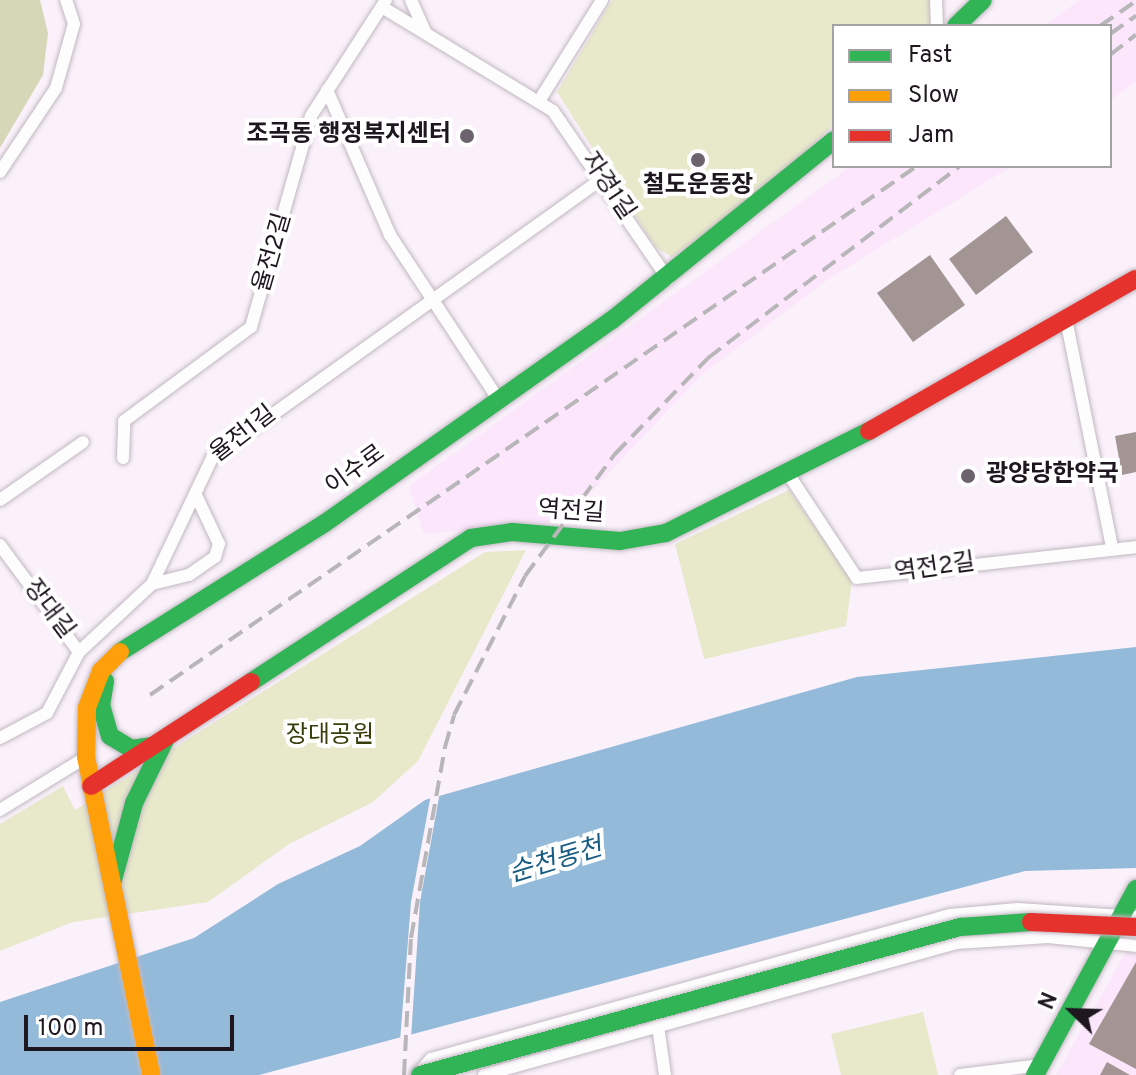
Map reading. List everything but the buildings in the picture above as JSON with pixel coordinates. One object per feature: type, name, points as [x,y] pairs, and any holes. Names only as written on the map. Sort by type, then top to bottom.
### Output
[{"type":"main road","points":[[958,24],[976,2]]},
{"type":"main road","name":"이수로","points":[[151,1075],[86,757],[92,692],[125,648],[325,523],[668,279],[832,142]]},
{"type":"main road","name":"역전길","points":[[91,786],[471,538],[512,532],[640,540],[716,513],[1136,279]]},
{"type":"main road","points":[[125,648],[100,695],[110,736],[132,749],[160,741]]},
{"type":"main road","points":[[111,887],[125,826],[160,741]]},
{"type":"main road","points":[[1038,1070],[1107,943],[1132,909]]},
{"type":"main road","points":[[419,1075],[948,930],[1132,909]]},
{"type":"main road","points":[[446,1075],[961,933],[1136,934]]},
{"type":"street","points":[[0,172],[56,88],[74,24],[66,0]]},
{"type":"street","points":[[411,0],[426,33]]},
{"type":"street","points":[[539,101],[602,0]]},
{"type":"street","points":[[936,0],[937,24]]},
{"type":"street","name":"자경1길","points":[[384,3],[426,33],[539,101],[562,121],[668,279]]},
{"type":"street","name":"율전2길","points":[[123,458],[124,421],[251,327],[311,116],[384,3]]},
{"type":"street","points":[[327,90],[390,235],[498,399]]},
{"type":"street","name":"율전1길","points":[[79,652],[152,584],[195,493],[221,450],[433,302],[601,179]]},
{"type":"street","points":[[1066,319],[1112,547]]},
{"type":"street","points":[[0,500],[83,442]]},
{"type":"street","name":"역전2길","points":[[789,475],[857,578],[1112,547],[1136,547]]},
{"type":"street","points":[[152,584],[189,575],[215,557],[219,544],[195,493]]},
{"type":"street","name":"장대길","points":[[0,545],[79,652],[47,713],[0,738]]},
{"type":"street","points":[[0,810],[86,757]]},
{"type":"street","points":[[419,1075],[431,1059],[950,915],[1018,909],[1132,909]]},
{"type":"street","points":[[484,1075],[956,943],[1048,937],[1136,946]]},
{"type":"street","points":[[653,996],[665,1075]]},
{"type":"street","points":[[960,1075],[1038,1070]]},
{"type":"shaded area","points":[[1080,0],[1136,0],[1136,82],[1112,99],[1112,24],[1047,24]]},
{"type":"shaded area","points":[[848,168],[1009,168],[830,278],[700,376],[563,522],[424,534],[409,486]]},
{"type":"shaded area","points":[[1126,952],[1136,953],[1136,1075],[1056,1075]]},
{"type":"green space","points":[[0,0],[40,0],[48,33],[43,75],[0,148]]},
{"type":"green space","name":"철도운동장","points":[[612,0],[932,0],[933,24],[832,24],[832,127],[756,196],[672,257],[655,247],[557,92]]},
{"type":"green space","points":[[789,490],[852,580],[846,626],[704,659],[675,544]]},
{"type":"green space","name":"장대공원","points":[[526,550],[418,761],[373,802],[289,844],[208,902],[73,922],[0,951],[0,824],[63,786],[75,810],[485,552]]},
{"type":"green space","points":[[923,1012],[938,1075],[841,1075],[831,1034]]},
{"type":"water","name":"순천동천","points":[[1136,647],[1136,868],[1025,871],[259,1075],[0,1075],[0,1002],[194,938],[278,884],[360,846],[425,800],[857,677]]},
{"type":"pier","points":[[440,792],[420,902],[411,1038],[400,1041],[411,902],[431,794]]},
{"type":"railway","points":[[1103,24],[1136,1]]},
{"type":"railway","points":[[1112,33],[1136,16]]},
{"type":"railway","points":[[1112,53],[1136,35]]},
{"type":"railway","points":[[150,695],[914,168]]},
{"type":"railway","points":[[404,1075],[411,938],[445,747],[454,715],[525,576],[615,454],[708,358],[957,168]]},
{"type":"traffic: fast","points":[[958,24],[983,0]]},
{"type":"traffic: fast","points":[[120,652],[325,523],[612,320],[832,142]]},
{"type":"traffic: fast","points":[[251,682],[471,538],[512,532],[620,541],[666,533],[869,431]]},
{"type":"traffic: fast","points":[[105,681],[101,705],[110,736],[132,749],[151,746]]},
{"type":"traffic: fast","points":[[113,880],[134,803],[165,740]]},
{"type":"traffic: fast","points":[[1035,1075],[1136,889]]},
{"type":"traffic: fast","points":[[420,1075],[960,927],[1031,922]]},
{"type":"traffic: slow","points":[[120,652],[101,671],[87,707],[86,757],[151,1075]]},
{"type":"traffic: jam","points":[[869,431],[1136,279]]},
{"type":"traffic: jam","points":[[91,786],[251,682]]},
{"type":"traffic: jam","points":[[1031,922],[1136,927]]},
{"type":"place","name":"조곡동 행정복지센터","points":[[467,136]]},
{"type":"place","name":"철도운동장","points":[[698,160]]},
{"type":"place","name":"광양당한약국","points":[[968,476]]}]
